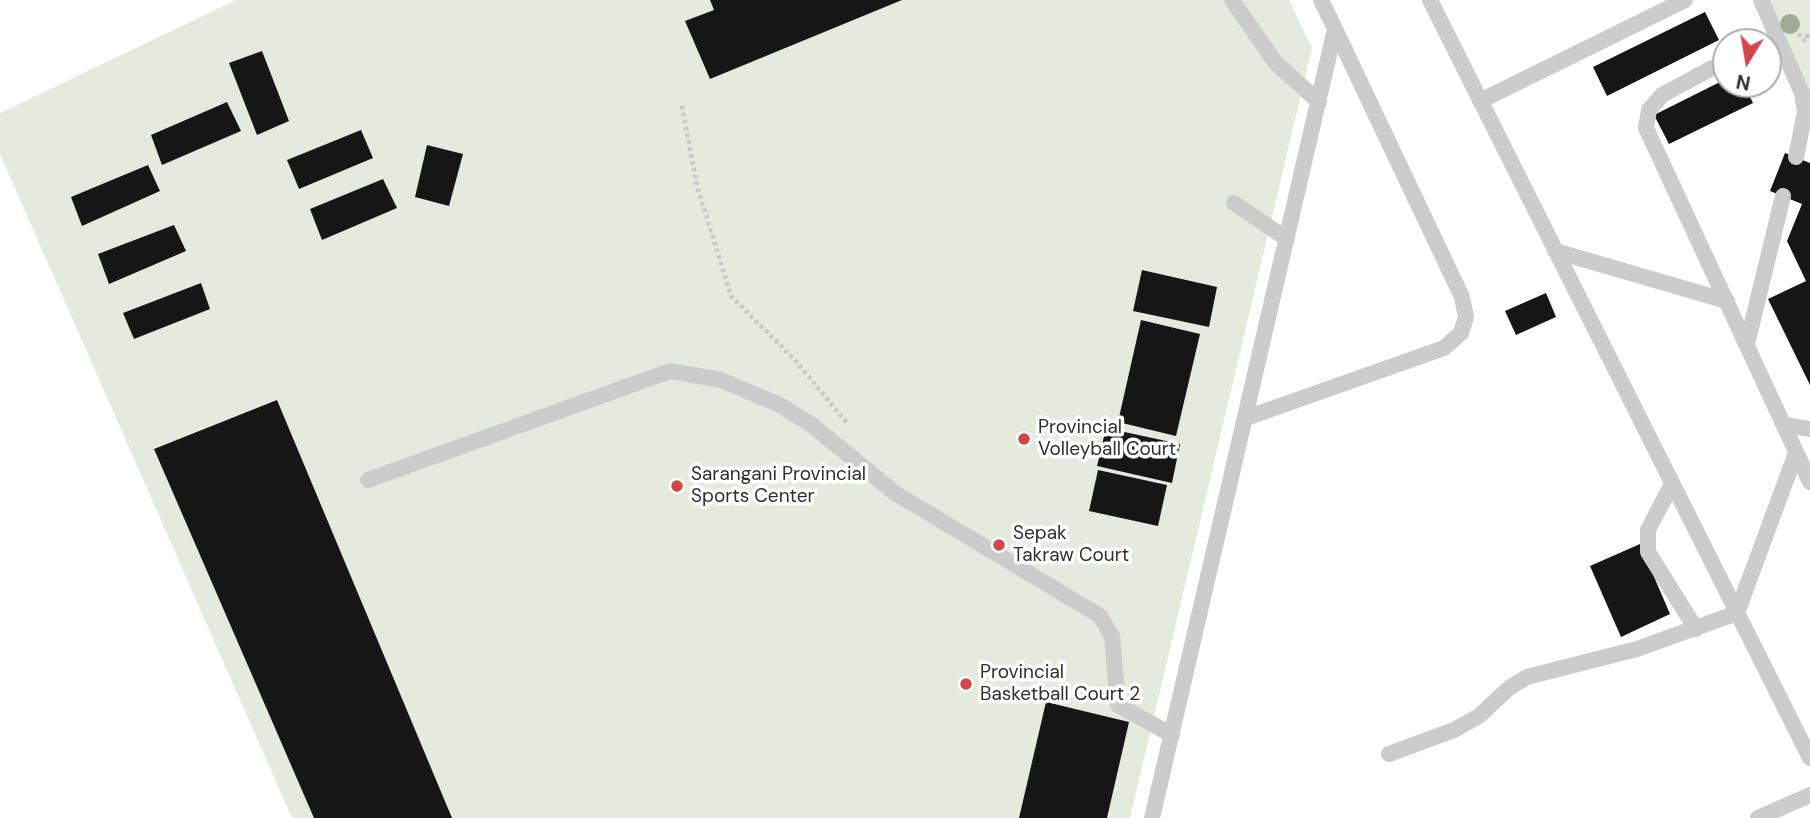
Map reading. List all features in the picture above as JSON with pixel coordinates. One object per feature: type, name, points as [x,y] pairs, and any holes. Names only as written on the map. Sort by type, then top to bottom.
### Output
[{"type":"lane","points":[[1231,0],[1275,62],[1319,102]]},
{"type":"lane","points":[[1246,418],[1444,348],[1461,333],[1465,317],[1462,297],[1321,0]]},
{"type":"lane","points":[[1430,0],[1810,758]]},
{"type":"lane","points":[[1480,101],[1685,0]]},
{"type":"lane","points":[[1761,0],[1802,93],[1805,112],[1796,157]]},
{"type":"lane","points":[[1152,818],[1335,29]]},
{"type":"lane","points":[[1712,68],[1662,95],[1649,110],[1646,128],[1786,425],[1810,482]]},
{"type":"lane","points":[[1747,344],[1783,196]]},
{"type":"lane","points":[[1234,203],[1287,239]]},
{"type":"lane","points":[[1555,251],[1727,301]]},
{"type":"lane","points":[[368,480],[670,371],[721,380],[780,405],[895,493],[1100,615],[1112,636],[1118,705],[1172,735]]},
{"type":"lane","points":[[1786,425],[1810,429]]},
{"type":"lane","points":[[1389,754],[1454,730],[1479,716],[1509,688],[1527,677],[1637,649],[1737,613],[1796,453]]},
{"type":"lane","points":[[1672,484],[1648,530],[1648,552],[1696,629]]},
{"type":"lane","points":[[1758,818],[1810,795]]},
{"type":"path","points":[[682,106],[697,186],[731,296],[793,358],[854,432]]},
{"type":"shaded area","name":"Sarangani Provincial Sports Center","points":[[236,0],[1289,0],[1312,48],[1130,818],[292,818],[0,154],[0,113]]},
{"type":"shaded area","points":[[1768,0],[1810,0],[1810,93],[1782,28]]},
{"type":"building","points":[[710,0],[902,0],[710,79],[685,21],[714,10]]},
{"type":"building","points":[[1705,12],[1713,28],[1712,44],[1607,96],[1593,67]]},
{"type":"building","points":[[262,51],[289,121],[257,135],[229,63]]},
{"type":"building","points":[[1712,86],[1712,98],[1751,98],[1753,103],[1669,144],[1654,115]]},
{"type":"building","points":[[227,102],[241,131],[162,165],[151,135]]},
{"type":"building","points":[[361,130],[373,158],[299,189],[287,160]]},
{"type":"building","points":[[427,145],[463,154],[449,206],[415,197]]},
{"type":"building","points":[[1785,153],[1810,163],[1810,385],[1768,299],[1806,281],[1787,241],[1802,204],[1770,191]]},
{"type":"building","points":[[148,165],[160,191],[82,226],[71,197]]},
{"type":"building","points":[[383,179],[397,208],[322,240],[310,209]]},
{"type":"building","points":[[174,225],[186,251],[109,284],[98,254]]},
{"type":"building","points":[[1142,270],[1217,287],[1209,327],[1133,311]]},
{"type":"building","points":[[201,283],[210,309],[134,339],[123,313]]},
{"type":"building","points":[[1546,293],[1556,317],[1516,335],[1505,311]]},
{"type":"building","points":[[1141,320],[1200,334],[1176,436],[1118,422]]},
{"type":"building","points":[[277,400],[452,818],[314,818],[154,449]]},
{"type":"building","points":[[1106,428],[1180,444],[1172,483],[1097,466]]},
{"type":"building","points":[[1098,470],[1167,485],[1158,526],[1089,511]]},
{"type":"building","points":[[1640,544],[1670,614],[1621,637],[1590,566]]},
{"type":"building","points":[[1046,702],[1129,722],[1107,818],[1019,818]]},
{"type":"place","name":"Provincial Volleyball Court","points":[[1024,439]]},
{"type":"place","name":"Sarangani Provincial Sports Center","points":[[677,486]]},
{"type":"place","name":"Sepak Takraw Court","points":[[999,545]]},
{"type":"place","name":"Provincial Basketball Court 2","points":[[966,684]]}]
